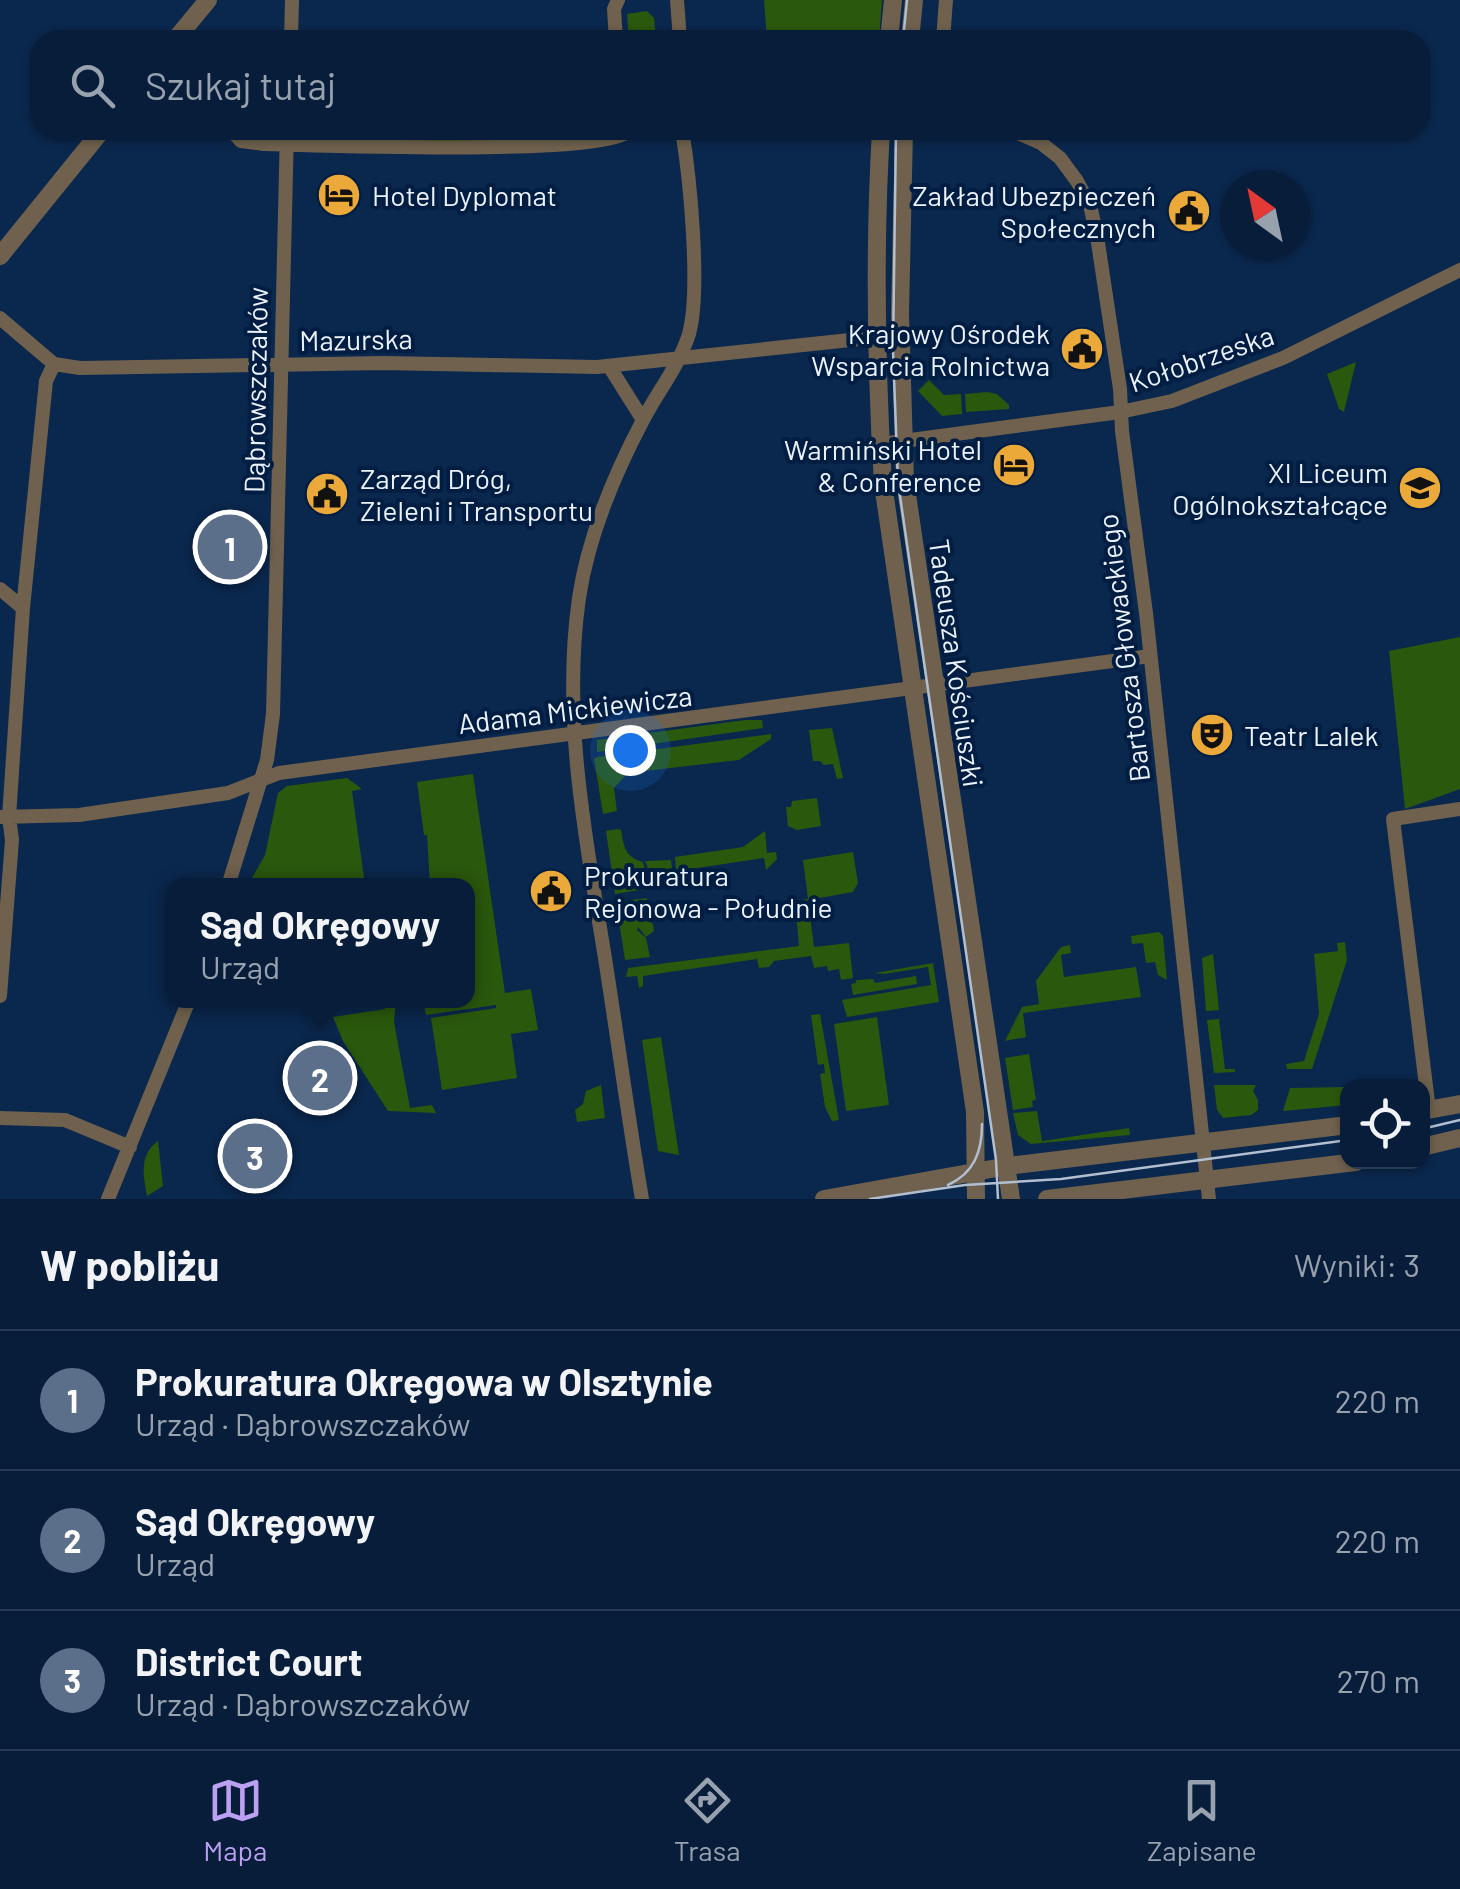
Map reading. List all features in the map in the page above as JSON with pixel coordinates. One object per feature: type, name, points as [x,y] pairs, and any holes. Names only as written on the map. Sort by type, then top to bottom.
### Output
[{"type":"street","points":[[183,30],[208,0]]},
{"type":"street","points":[[291,30],[292,0]]},
{"type":"street","points":[[615,30],[614,8],[618,0]]},
{"type":"street","points":[[677,0],[679,30]]},
{"type":"street","points":[[890,30],[893,0]]},
{"type":"street","points":[[911,30],[914,0]]},
{"type":"street","points":[[944,30],[946,0]]},
{"type":"street","points":[[0,256],[94,140]]},
{"type":"street","name":"Dąbrowszczaków","points":[[230,878],[260,782],[274,714],[286,140]]},
{"type":"street","points":[[366,140],[526,146],[616,140]]},
{"type":"street","points":[[642,1199],[572,735],[579,599],[588,554],[643,420],[680,358],[694,306],[683,140]]},
{"type":"street","name":"Tadeusza Kościuszki","points":[[882,140],[878,337],[886,512],[975,1112],[976,1199]]},
{"type":"street","name":"Tadeusza Kościuszki","points":[[904,140],[902,441],[912,544],[1011,1199]]},
{"type":"street","name":"Bartosza Głowackiego","points":[[1034,140],[1060,158],[1090,205],[1114,351],[1209,1190]]},
{"type":"street","name":"Kołobrzeska","points":[[881,444],[1120,412],[1172,401],[1228,381],[1369,317],[1460,270]]},
{"type":"street","points":[[0,318],[54,364],[46,380],[5,817],[12,840],[0,996]]},
{"type":"street","name":"Mazurska","points":[[54,364],[80,368],[609,366],[878,337]]},
{"type":"street","points":[[609,366],[643,420]]},
{"type":"street","points":[[0,589],[23,608]]},
{"type":"street","name":"Adama Mickiewicza","points":[[5,817],[80,814],[228,793],[285,772],[1150,656]]},
{"type":"street","points":[[1421,1079],[1394,819],[1460,808]]},
{"type":"street","points":[[108,1199],[187,1008]]},
{"type":"street","points":[[1430,1110],[1460,1104]]},
{"type":"street","points":[[0,1118],[66,1120],[130,1147]]},
{"type":"street","points":[[824,1199],[1005,1167],[1340,1126]]},
{"type":"street","points":[[1430,1145],[1460,1138]]},
{"type":"street","points":[[1047,1199],[1209,1190],[1340,1165]]},
{"type":"green space","points":[[764,0],[882,0],[880,30],[766,30]]},
{"type":"green space","points":[[647,11],[654,18],[655,30],[628,30],[627,14]]},
{"type":"green space","points":[[321,140],[552,140],[538,141]]},
{"type":"green space","points":[[1356,362],[1344,412],[1339,409],[1327,374]]},
{"type":"green space","points":[[929,380],[944,395],[961,394],[962,414],[942,416],[918,391]]},
{"type":"green space","points":[[965,394],[997,394],[1009,409],[966,412]]},
{"type":"green space","points":[[1460,637],[1460,789],[1405,809],[1389,651]]},
{"type":"green space","points":[[762,720],[763,728],[597,752],[597,740]]},
{"type":"green space","points":[[832,728],[843,778],[837,779],[833,764],[813,761],[809,730]]},
{"type":"green space","points":[[771,734],[771,739],[739,760],[628,773],[614,788],[617,811],[603,814],[594,759],[597,757]]},
{"type":"green space","points":[[473,774],[505,993],[531,989],[538,1030],[511,1034],[517,1078],[442,1090],[431,1018],[496,1005],[475,1008],[475,878],[430,878],[427,835],[417,782]]},
{"type":"green space","points":[[347,778],[362,789],[352,791],[364,878],[252,878],[265,855],[278,793],[287,786]]},
{"type":"green space","points":[[817,798],[821,826],[797,830],[788,826],[786,807],[791,807],[792,801]]},
{"type":"green space","points":[[621,830],[629,854],[643,862],[646,876],[651,875],[645,861],[671,860],[674,884],[615,894],[606,831]]},
{"type":"green space","points":[[765,831],[767,853],[776,852],[777,859],[766,870],[764,858],[684,870],[685,882],[677,883],[675,857],[743,847]]},
{"type":"green space","points":[[853,852],[858,883],[853,892],[808,900],[814,947],[849,943],[853,978],[841,980],[839,969],[814,968],[811,956],[774,961],[769,967],[759,968],[757,959],[643,976],[643,986],[639,988],[637,976],[626,977],[628,968],[799,946],[795,901],[808,899],[803,860]]},
{"type":"green space","points":[[647,898],[647,920],[654,931],[646,937],[638,927],[637,930],[646,938],[650,957],[625,960],[616,902]]},
{"type":"green space","points":[[1159,932],[1163,936],[1167,980],[1158,975],[1155,962],[1146,963],[1143,943],[1132,944],[1131,936]]},
{"type":"green space","points":[[1345,942],[1347,960],[1312,1069],[1287,1069],[1286,1064],[1304,1061],[1319,1014],[1314,954],[1338,951],[1337,943]]},
{"type":"green space","points":[[1070,945],[1071,953],[1061,955],[1064,977],[1136,967],[1141,997],[1023,1013],[1026,1037],[1005,1041],[1022,1007],[1039,1004],[1036,981],[1061,947]]},
{"type":"green space","points":[[1213,954],[1219,1010],[1206,1011],[1202,958]]},
{"type":"green space","points":[[933,963],[939,1002],[847,1017],[842,1000],[931,985],[928,967],[875,973]]},
{"type":"green space","points":[[916,976],[917,984],[853,995],[851,984],[856,980],[873,979],[875,983]]},
{"type":"green space","points":[[395,1008],[394,1022],[410,1108],[432,1105],[436,1113],[388,1111],[343,1041],[333,1017]]},
{"type":"green space","points":[[424,1008],[475,1008],[426,1015]]},
{"type":"green space","points":[[820,1014],[839,1120],[832,1121],[825,1107],[820,1074],[825,1073],[824,1064],[818,1065],[811,1015]]},
{"type":"green space","points":[[877,1017],[889,1105],[846,1111],[834,1024]]},
{"type":"green space","points":[[1219,1019],[1225,1069],[1235,1072],[1214,1073],[1207,1020]]},
{"type":"green space","points":[[661,1037],[679,1155],[658,1151],[642,1040]]},
{"type":"green space","points":[[1029,1054],[1036,1100],[1032,1101],[1033,1107],[1013,1110],[1005,1058]]},
{"type":"green space","points":[[601,1085],[605,1118],[577,1122],[575,1110],[583,1104],[586,1091]]},
{"type":"green space","points":[[1214,1085],[1256,1085],[1253,1091],[1258,1110],[1251,1115],[1223,1118],[1217,1110]]},
{"type":"green space","points":[[1340,1087],[1340,1106],[1283,1111],[1290,1088]]},
{"type":"green space","points":[[1037,1111],[1042,1141],[1129,1128],[1130,1135],[1031,1144],[1018,1135],[1013,1113]]},
{"type":"green space","points":[[158,1141],[163,1186],[147,1196],[145,1159]]},
{"type":"tram line","points":[[904,30],[907,0]]},
{"type":"tram line","points":[[896,140],[893,351],[898,482],[996,1160],[998,1199]]},
{"type":"tram line","points":[[1430,1127],[1460,1120]]},
{"type":"tram line","points":[[948,1185],[975,1160],[982,1124]]},
{"type":"tram line","points":[[870,1199],[965,1185],[1061,1179],[1340,1141]]},
{"type":"place","name":"Hotel Dyplomat","points":[[339,195]]},
{"type":"place","name":"Zakład Ubezpieczeń Społecznych","points":[[1189,211]]},
{"type":"place","name":"Krajowy Ośrodek Wsparcia Rolnictwa","points":[[1082,349]]},
{"type":"place","name":"Warmiński Hotel & Conference","points":[[1014,465]]},
{"type":"place","name":"XI Liceum Ogólnokształcące","points":[[1420,488]]},
{"type":"place","name":"Zarząd Dróg, Zieleni i Transportu","points":[[327,494]]},
{"type":"place","name":"Prokuratura Okręgowa w Olsztynie","points":[[230,547]]},
{"type":"place","name":"Teatr Lalek","points":[[1212,735]]},
{"type":"place","name":"Prokuratura Rejonowa - Południe","points":[[551,891]]},
{"type":"place","name":"Sąd Okręgowy","points":[[320,1078]]},
{"type":"place","name":"District Court","points":[[255,1156]]}]
